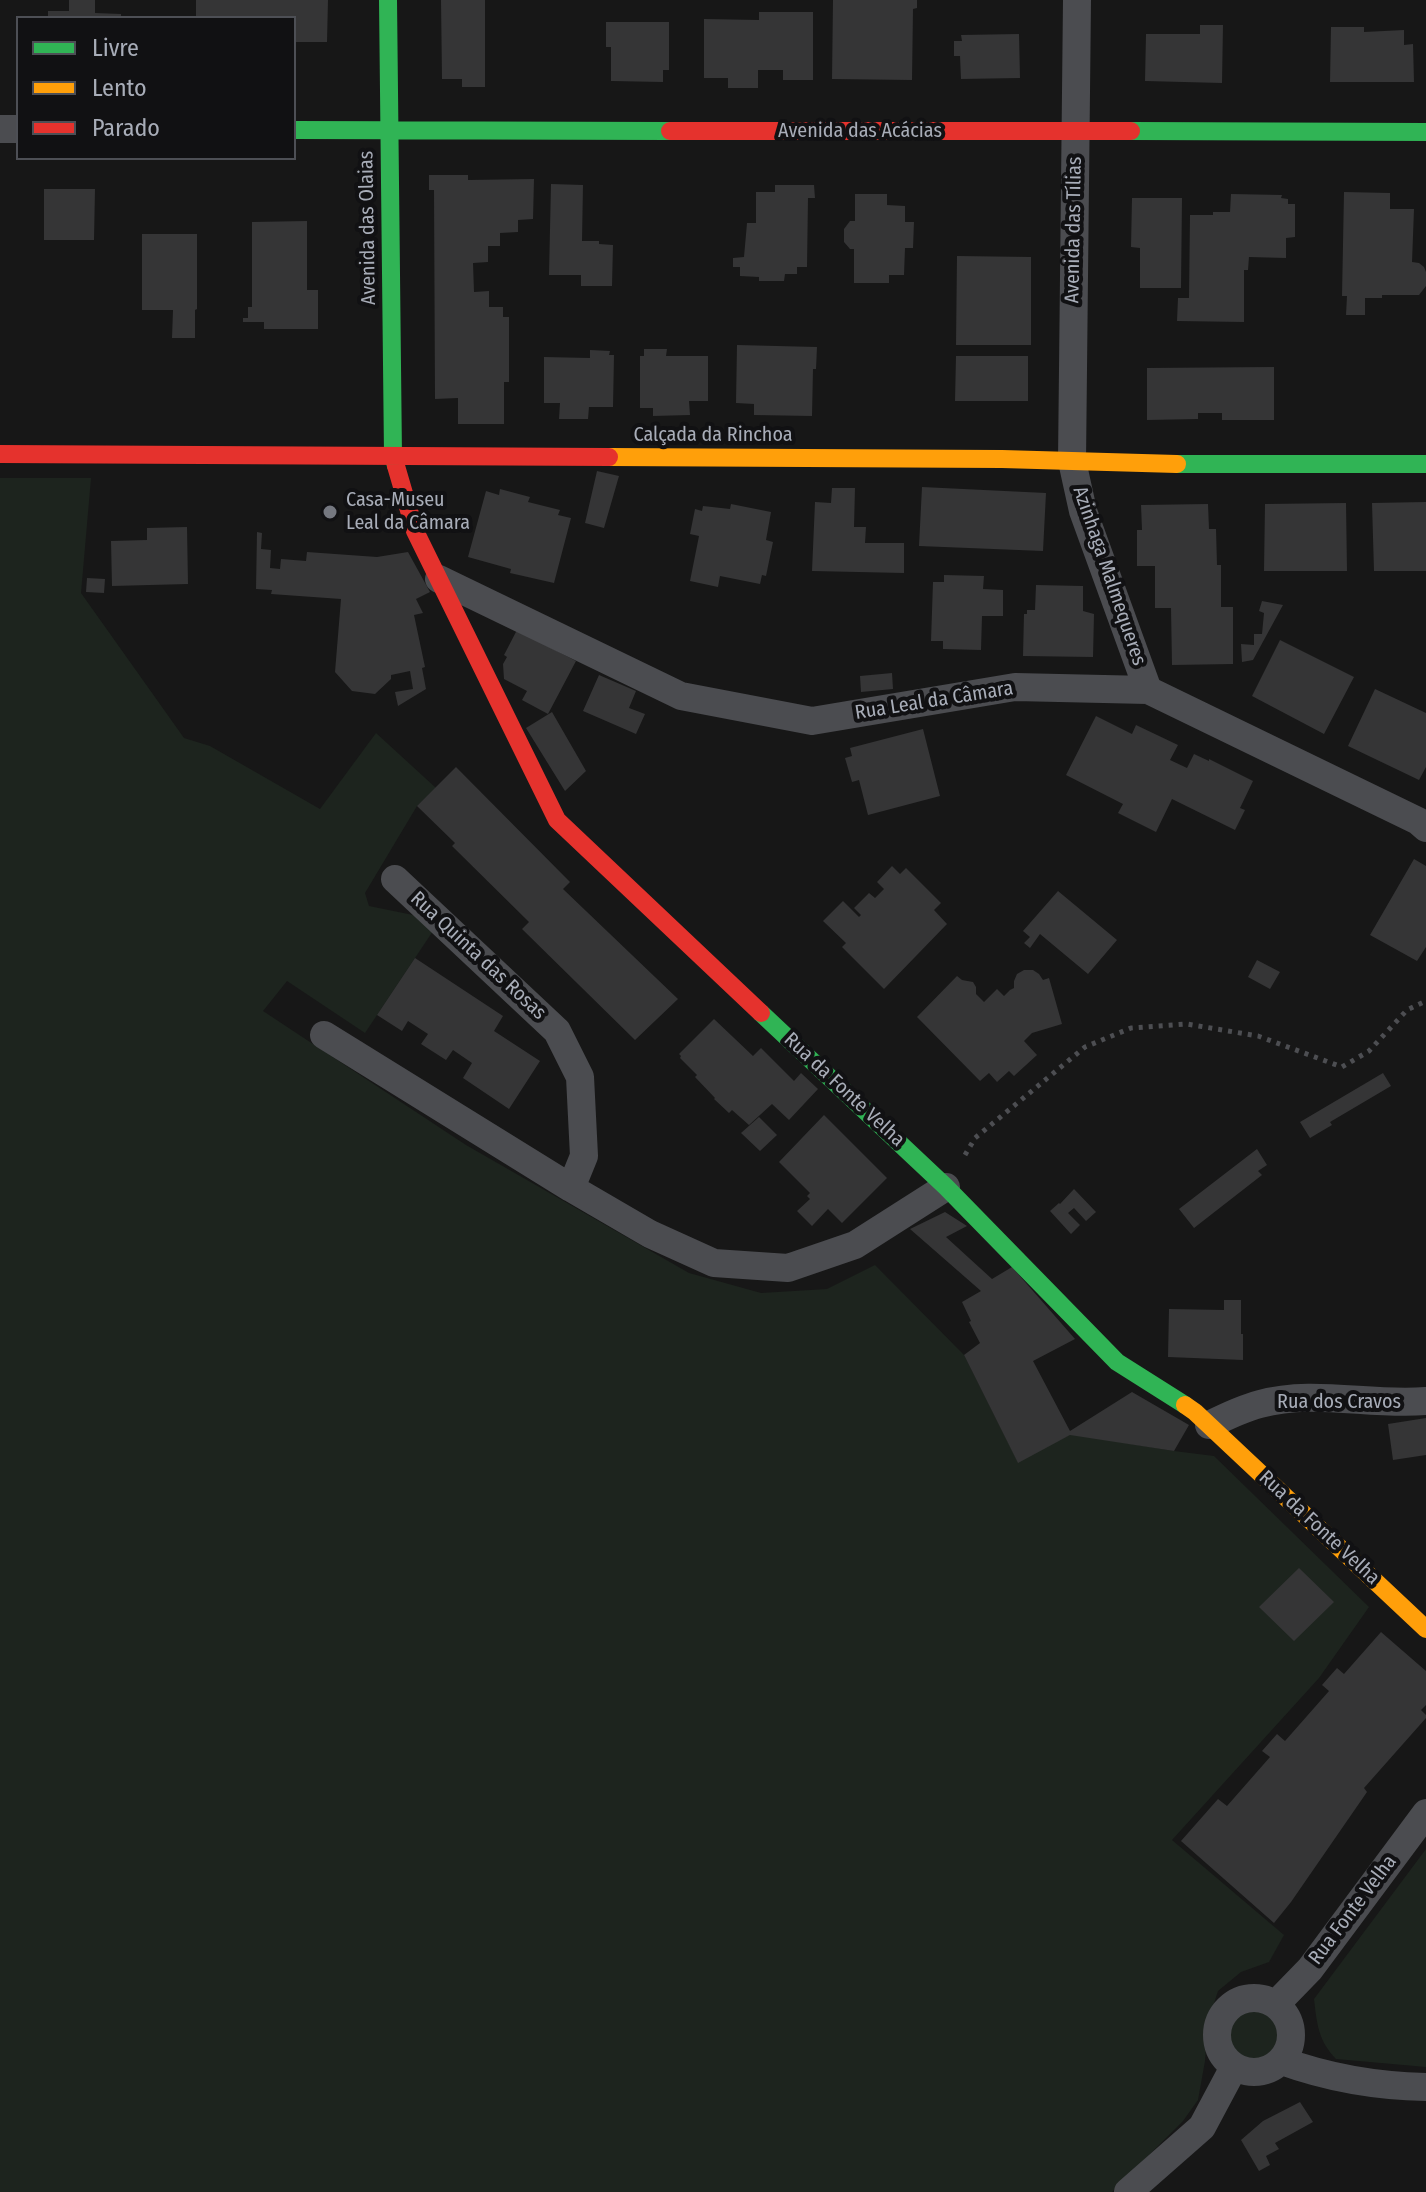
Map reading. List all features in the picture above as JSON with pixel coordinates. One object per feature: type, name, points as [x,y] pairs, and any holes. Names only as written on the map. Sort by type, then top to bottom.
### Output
[{"type":"street","name":"Avenida das Olaias","points":[[388,0],[393,455]]},
{"type":"street","name":"Avenida das Tílias","points":[[1072,461],[1077,0]]},
{"type":"street","name":"Avenida das Acácias","points":[[296,130],[1426,132]]},
{"type":"street","name":"Calçada da Rinchoa","points":[[0,454],[1002,459],[1208,465],[1426,464]]},
{"type":"street","name":"Rua da Fonte Velha","points":[[393,455],[415,531],[557,820],[946,1187],[1117,1362],[1195,1412],[1426,1629]]},
{"type":"street","name":"Azinhaga Malmequeres","points":[[1072,461],[1083,511],[1148,690]]},
{"type":"street","name":"Rua Leal da Câmara","points":[[439,579],[681,696],[812,721],[1015,687],[1148,690],[1418,821],[1426,828]]},
{"type":"street","name":"Rua Quinta das Rosas","points":[[395,879],[557,1031],[580,1077],[584,1156],[571,1188]]},
{"type":"street","points":[[324,1035],[571,1188],[650,1234],[714,1263],[788,1268],[855,1245],[946,1187]]},
{"type":"street","name":"Rua dos Cravos","points":[[1209,1425],[1234,1412],[1278,1400],[1426,1401]]},
{"type":"street","name":"Rua Fonte Velha","points":[[1276,2004],[1310,1969],[1426,1813]]},
{"type":"street","points":[[1247,1998],[1257,1998],[1276,2004],[1283,2011],[1292,2031],[1291,2042],[1282,2061],[1259,2073],[1234,2067],[1217,2043],[1218,2023],[1229,2007],[1247,1998]]},
{"type":"street","points":[[1282,2061],[1343,2079],[1389,2086],[1426,2087]]},
{"type":"street","points":[[1128,2192],[1202,2127],[1234,2067]]},
{"type":"path","points":[[946,1187],[975,1138],[1085,1047],[1131,1028],[1187,1024],[1258,1036],[1342,1067],[1369,1051],[1407,1010],[1426,1001]]},
{"type":"shaded area","points":[[0,478],[91,478],[81,593],[184,738],[210,746],[320,809],[376,733],[436,788],[417,806],[365,893],[369,906],[418,916],[433,931],[365,1033],[287,981],[263,1011],[466,1145],[689,1273],[761,1293],[827,1289],[875,1265],[964,1355],[1017,1460],[1072,1434],[1214,1456],[1369,1607],[1319,1678],[1172,1840],[1284,1935],[1269,1962],[1241,1972],[1218,1991],[1208,2022],[1198,2100],[1183,2121],[1112,2192],[0,2192]]},
{"type":"shaded area","points":[[1426,1849],[1426,2067],[1336,2059],[1322,2038],[1314,1999]]},
{"type":"shaded area","points":[[1247,1998],[1261,1998],[1275,2004],[1285,2014],[1291,2035],[1285,2056],[1275,2066],[1261,2072],[1247,2072],[1233,2066],[1223,2056],[1217,2042],[1217,2028],[1223,2014],[1233,2004]]},
{"type":"building","points":[[69,0],[95,0],[95,13],[121,16],[48,16],[48,11],[69,11]]},
{"type":"building","points":[[196,0],[328,0],[327,42],[296,42],[296,16],[196,16]]},
{"type":"building","points":[[441,0],[485,0],[485,87],[462,87],[462,79],[442,79]]},
{"type":"building","points":[[833,0],[917,0],[917,8],[913,9],[912,80],[832,79]]},
{"type":"building","points":[[759,12],[813,12],[813,80],[783,80],[783,70],[758,70],[758,88],[728,88],[728,78],[704,78],[704,19],[759,20]]},
{"type":"building","points":[[606,22],[669,22],[669,70],[663,70],[663,82],[611,81],[611,47],[606,47]]},
{"type":"building","points":[[1200,25],[1223,25],[1222,83],[1145,81],[1146,34],[1200,34]]},
{"type":"building","points":[[1331,27],[1364,27],[1364,32],[1404,30],[1404,45],[1413,44],[1414,82],[1330,82]]},
{"type":"building","points":[[1019,34],[1020,78],[961,79],[960,56],[954,56],[954,41],[962,41],[961,35]]},
{"type":"building","points":[[429,175],[468,175],[468,180],[534,179],[533,219],[518,220],[518,232],[500,233],[500,246],[488,246],[488,262],[473,263],[474,292],[489,291],[489,307],[503,307],[503,317],[509,317],[509,382],[504,382],[504,424],[458,424],[458,398],[435,399],[434,190],[429,190]]},
{"type":"building","points":[[551,184],[583,185],[582,241],[613,245],[612,286],[581,286],[581,275],[549,275]]},
{"type":"building","points":[[775,185],[814,185],[815,198],[808,198],[807,267],[797,267],[797,274],[785,274],[784,281],[759,281],[759,277],[740,276],[740,267],[733,267],[733,258],[744,257],[747,223],[756,223],[756,192],[775,192]]},
{"type":"building","points":[[44,189],[95,189],[94,240],[44,240]]},
{"type":"building","points":[[1344,192],[1390,193],[1390,209],[1414,209],[1412,262],[1419,263],[1426,272],[1426,286],[1419,295],[1365,298],[1365,315],[1346,315],[1347,296],[1342,296]]},
{"type":"building","points":[[855,194],[887,194],[887,205],[905,206],[905,222],[914,222],[913,248],[905,248],[904,275],[889,275],[889,283],[854,283],[854,249],[844,242],[844,229],[850,221],[855,221]]},
{"type":"building","points":[[1231,194],[1282,195],[1281,198],[1288,199],[1288,204],[1295,204],[1295,237],[1286,238],[1286,258],[1249,257],[1248,270],[1244,270],[1244,322],[1177,321],[1178,298],[1189,298],[1190,215],[1230,212]]},
{"type":"building","points":[[1132,198],[1182,198],[1181,288],[1140,288],[1140,248],[1131,247]]},
{"type":"building","points":[[307,221],[307,290],[318,290],[318,329],[264,329],[264,322],[243,322],[243,318],[248,318],[248,307],[252,307],[252,222]]},
{"type":"building","points":[[142,234],[197,234],[195,338],[172,338],[173,310],[142,310]]},
{"type":"building","points":[[957,256],[1031,257],[1031,345],[956,345]]},
{"type":"building","points":[[737,345],[817,347],[812,416],[754,415],[754,404],[736,403]]},
{"type":"building","points":[[644,349],[667,349],[666,356],[708,356],[708,401],[689,401],[690,415],[653,416],[653,408],[640,408],[640,356],[644,356]]},
{"type":"building","points":[[590,350],[610,351],[609,355],[614,355],[613,407],[589,407],[588,419],[559,419],[560,403],[544,403],[544,357],[590,358]]},
{"type":"building","points":[[956,356],[1028,356],[1028,401],[955,401]]},
{"type":"building","points":[[1274,367],[1274,420],[1222,420],[1222,413],[1198,413],[1198,419],[1147,420],[1147,368]]},
{"type":"building","points":[[597,471],[619,476],[604,528],[585,523]]},
{"type":"building","points":[[922,487],[1046,493],[1043,551],[919,546]]},
{"type":"building","points":[[832,488],[855,488],[854,527],[866,527],[865,543],[904,543],[904,573],[812,571],[815,502],[831,503]]},
{"type":"building","points":[[500,489],[530,497],[528,502],[560,510],[558,515],[571,518],[554,583],[510,573],[511,569],[468,557],[486,491],[499,495]]},
{"type":"building","points":[[1426,502],[1426,571],[1374,571],[1372,503]]},
{"type":"building","points":[[1346,503],[1347,571],[1264,571],[1265,504]]},
{"type":"building","points":[[731,504],[771,512],[766,540],[773,542],[766,576],[762,575],[760,584],[720,576],[718,587],[690,581],[699,536],[690,534],[695,509],[702,511],[703,506],[730,509]]},
{"type":"building","points":[[1208,504],[1209,529],[1216,529],[1217,565],[1221,565],[1221,607],[1233,607],[1233,664],[1172,665],[1171,608],[1155,608],[1155,566],[1137,566],[1137,530],[1142,530],[1141,505]]},
{"type":"building","points":[[187,527],[188,584],[112,586],[111,541],[147,540],[147,528]]},
{"type":"building","points":[[257,532],[262,533],[261,549],[271,550],[270,568],[280,569],[281,559],[306,561],[307,552],[377,557],[408,552],[430,592],[416,599],[423,613],[414,615],[425,667],[422,668],[426,689],[398,706],[395,692],[413,689],[410,671],[391,675],[391,679],[375,694],[352,691],[335,672],[341,599],[271,594],[272,590],[256,589]]},
{"type":"building","points":[[944,575],[984,576],[983,589],[1003,590],[1003,616],[982,616],[981,650],[943,649],[943,641],[931,641],[933,582],[944,582]]},
{"type":"building","points":[[87,578],[105,579],[104,593],[86,592]]},
{"type":"building","points":[[1036,585],[1083,586],[1083,611],[1094,614],[1093,657],[1023,656],[1024,614],[1027,610],[1035,610]]},
{"type":"building","points":[[1262,601],[1283,605],[1253,660],[1242,662],[1241,644],[1254,645],[1254,634],[1262,634],[1264,613],[1259,611]]},
{"type":"building","points":[[517,630],[576,661],[548,714],[522,700],[527,691],[504,679],[503,664],[507,657],[504,655]]},
{"type":"building","points":[[1280,640],[1354,677],[1324,734],[1252,696]]},
{"type":"building","points":[[892,673],[893,689],[861,692],[860,676]]},
{"type":"building","points":[[599,675],[636,691],[629,708],[645,714],[636,734],[583,711]]},
{"type":"building","points":[[1375,689],[1426,713],[1426,767],[1419,780],[1348,746]]},
{"type":"building","points":[[552,712],[586,771],[565,791],[526,728]]},
{"type":"building","points":[[1096,716],[1132,734],[1136,725],[1178,745],[1170,760],[1187,768],[1194,754],[1253,781],[1240,808],[1245,810],[1235,830],[1172,799],[1156,832],[1118,813],[1123,804],[1066,775]]},
{"type":"building","points":[[923,729],[940,796],[868,815],[859,780],[852,782],[845,758],[852,756],[850,748]]},
{"type":"building","points":[[456,767],[570,882],[563,889],[678,999],[635,1040],[522,929],[529,922],[452,846],[455,843],[417,806]]},
{"type":"building","points":[[1414,859],[1426,866],[1426,947],[1417,961],[1370,935]]},
{"type":"building","points":[[892,866],[900,874],[906,868],[941,903],[934,910],[947,924],[884,989],[842,947],[846,943],[823,921],[843,901],[859,917],[861,915],[854,908],[869,893],[875,898],[884,889],[877,882]]},
{"type":"building","points":[[1058,891],[1117,940],[1088,974],[1040,934],[1030,948],[1024,943],[1030,937],[1023,931]]},
{"type":"building","points":[[415,958],[503,1016],[494,1031],[540,1061],[509,1109],[463,1078],[472,1063],[453,1050],[446,1060],[421,1044],[428,1034],[408,1021],[402,1031],[377,1015]]},
{"type":"building","points":[[1257,960],[1280,972],[1270,989],[1248,977]]},
{"type":"building","points":[[1033,970],[1043,980],[1049,978],[1062,1024],[1032,1033],[1024,1041],[1037,1055],[1014,1076],[1009,1071],[997,1082],[989,1073],[980,1081],[917,1017],[957,976],[973,982],[976,994],[984,1002],[997,989],[1004,996],[1014,988],[1017,974]]},
{"type":"building","points":[[714,1019],[753,1056],[761,1048],[794,1081],[801,1073],[818,1089],[789,1120],[772,1104],[749,1125],[714,1099],[680,1058],[679,1054]]},
{"type":"building","points":[[1383,1073],[1391,1086],[1330,1122],[1332,1125],[1310,1138],[1300,1122]]},
{"type":"building","points":[[824,1115],[887,1178],[842,1223],[828,1209],[812,1226],[797,1211],[810,1199],[807,1196],[810,1193],[779,1162]]},
{"type":"building","points":[[759,1117],[777,1135],[760,1151],[741,1133]]},
{"type":"building","points":[[1257,1149],[1267,1165],[1258,1171],[1262,1175],[1194,1228],[1179,1209]]},
{"type":"building","points":[[1074,1189],[1096,1212],[1086,1221],[1074,1208],[1068,1213],[1080,1225],[1071,1234],[1050,1211]]},
{"type":"building","points":[[945,1212],[967,1226],[946,1237],[992,1279],[1012,1267],[1075,1339],[1033,1361],[1070,1431],[1132,1392],[1189,1425],[1174,1451],[1070,1435],[1018,1463],[964,1355],[980,1343],[962,1302],[981,1291],[910,1229]]},
{"type":"building","points":[[1224,1300],[1241,1300],[1243,1360],[1168,1357],[1169,1309],[1224,1310]]},
{"type":"building","points":[[1426,1418],[1426,1455],[1393,1460],[1388,1424]]},
{"type":"building","points":[[1299,1568],[1334,1602],[1294,1641],[1259,1607]]},
{"type":"building","points":[[1381,1632],[1426,1671],[1426,1705],[1421,1710],[1426,1718],[1364,1788],[1367,1792],[1274,1923],[1181,1841],[1218,1799],[1227,1806],[1270,1757],[1262,1751],[1277,1734],[1285,1741],[1329,1691],[1322,1685],[1337,1668],[1344,1674]]},
{"type":"building","points":[[1300,2102],[1313,2122],[1275,2143],[1279,2149],[1266,2156],[1270,2165],[1259,2171],[1241,2140],[1263,2121]]},
{"type":"traffic: fast","points":[[388,0],[393,455],[396,466]]},
{"type":"traffic: fast","points":[[296,130],[670,131]]},
{"type":"traffic: fast","points":[[1131,131],[1426,132]]},
{"type":"traffic: fast","points":[[1177,464],[1426,464]]},
{"type":"traffic: fast","points":[[761,1013],[946,1187],[1117,1362],[1185,1405]]},
{"type":"traffic: slow","points":[[609,457],[1002,459],[1177,464]]},
{"type":"traffic: slow","points":[[1185,1405],[1426,1629]]},
{"type":"traffic: jam","points":[[670,131],[1131,131]]},
{"type":"traffic: jam","points":[[0,454],[609,457]]},
{"type":"traffic: jam","points":[[396,466],[415,531],[557,820],[761,1013]]},
{"type":"place","name":"Casa-Museu Leal da Câmara","points":[[330,512]]}]
